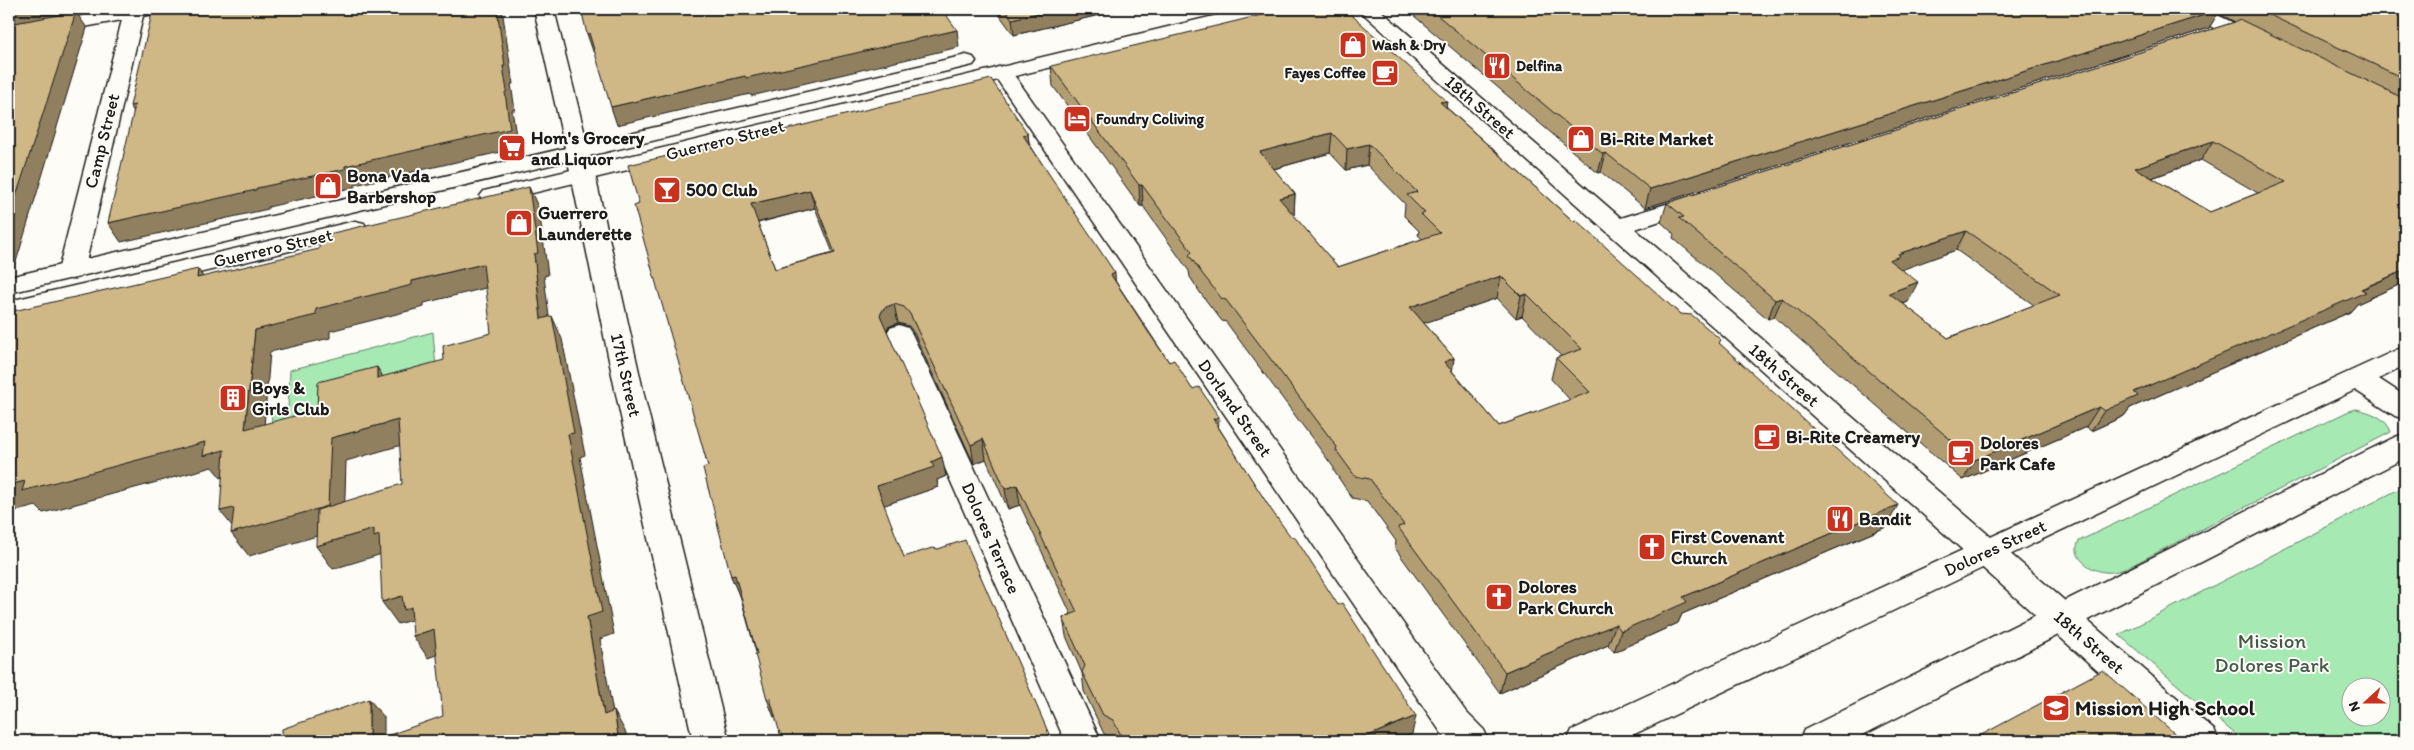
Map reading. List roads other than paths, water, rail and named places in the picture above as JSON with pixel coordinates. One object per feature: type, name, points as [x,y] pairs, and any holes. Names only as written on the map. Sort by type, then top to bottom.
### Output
[{"type":"street","name":"17th Street","points":[[544,9],[633,408],[711,741]]},
{"type":"street","name":"Guerrero Street","points":[[470,202],[580,164],[1187,9]]},
{"type":"street","name":"Guerrero Street","points":[[9,285],[1002,72],[1266,9]]},
{"type":"street","name":"18th Street","points":[[1368,9],[2201,741]]},
{"type":"street","points":[[2190,9],[2275,50]]},
{"type":"street","points":[[9,35],[143,10]]},
{"type":"street","name":"Camp Street","points":[[70,271],[143,10]]},
{"type":"street","points":[[2208,37],[2232,30]]},
{"type":"street","name":"Dorland Street","points":[[1002,72],[1454,723],[1471,741]]},
{"type":"street","points":[[1617,227],[1716,195]]},
{"type":"street","name":"Guerrero Street","points":[[9,310],[374,224]]},
{"type":"street","name":"Dolores Terrace","points":[[899,334],[1083,741]]},
{"type":"street","name":"Dolores Street","points":[[1585,741],[2405,355]]},
{"type":"street","points":[[2357,378],[2405,409]]},
{"type":"street","points":[[1817,741],[2405,445]]},
{"type":"place","name":"Wash & Dry","points":[[1353,45]]},
{"type":"place","name":"Delfina","points":[[1497,66]]},
{"type":"place","name":"Fayes Coffee","points":[[1385,73]]},
{"type":"place","name":"Foundry Coliving","points":[[1077,119]]},
{"type":"place","name":"Bi-Rite Market","points":[[1581,139]]},
{"type":"place","name":"Hom's Grocery and Liquor","points":[[512,148]]},
{"type":"place","name":"Bona Vada Barbershop","points":[[328,186]]},
{"type":"place","name":"500 Club","points":[[667,190]]},
{"type":"place","name":"Guerrero Launderette","points":[[519,223]]},
{"type":"place","name":"Boys & Girls Club","points":[[233,398]]},
{"type":"place","name":"Bi-Rite Creamery","points":[[1767,437]]},
{"type":"place","name":"Dolores Park Cafe","points":[[1961,453]]},
{"type":"place","name":"Bandit","points":[[1840,519]]},
{"type":"place","name":"First Covenant Church","points":[[1652,547]]},
{"type":"place","name":"Dolores Park Church","points":[[1499,597]]},
{"type":"place","name":"Mission High School","points":[[2056,708]]},
{"type":"park label","name":"Mission Dolores Park","points":[[2272,653]]}]
